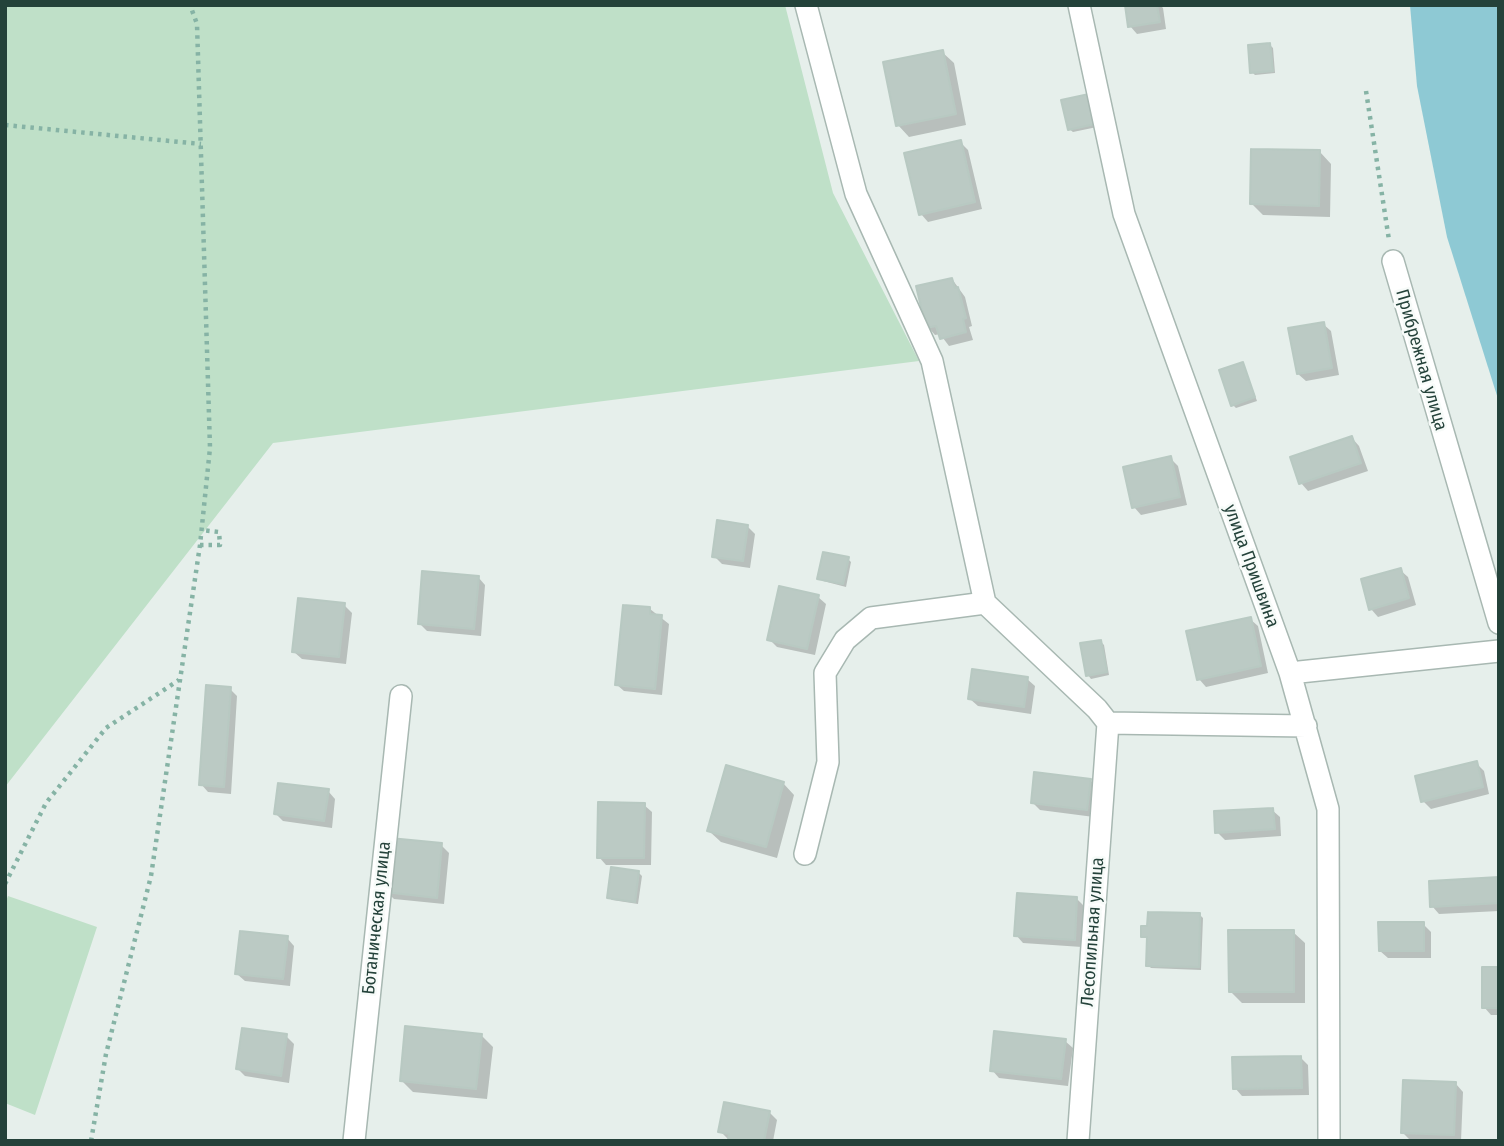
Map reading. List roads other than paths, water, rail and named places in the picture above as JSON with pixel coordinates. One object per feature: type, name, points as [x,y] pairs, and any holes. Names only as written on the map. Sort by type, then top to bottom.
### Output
[{"type":"street","points":[[806,5],[856,194],[932,361],[985,603],[1097,709],[1108,723],[1306,726]]},
{"type":"street","name":"улица Пришвина","points":[[1079,5],[1124,214],[1290,673],[1328,809],[1329,1141]]},
{"type":"street","name":"Прибрежная улица","points":[[1393,261],[1499,623]]},
{"type":"street","points":[[805,854],[828,762],[825,673],[845,640],[871,618],[985,603]]},
{"type":"street","points":[[1290,673],[1499,651]]},
{"type":"street","name":"Ботаническая улица","points":[[354,1141],[401,696]]},
{"type":"street","name":"Лесопильная улица","points":[[1078,1141],[1108,723]]},
{"type":"water","points":[[1410,5],[1499,5],[1499,402],[1447,237],[1417,86]]}]
